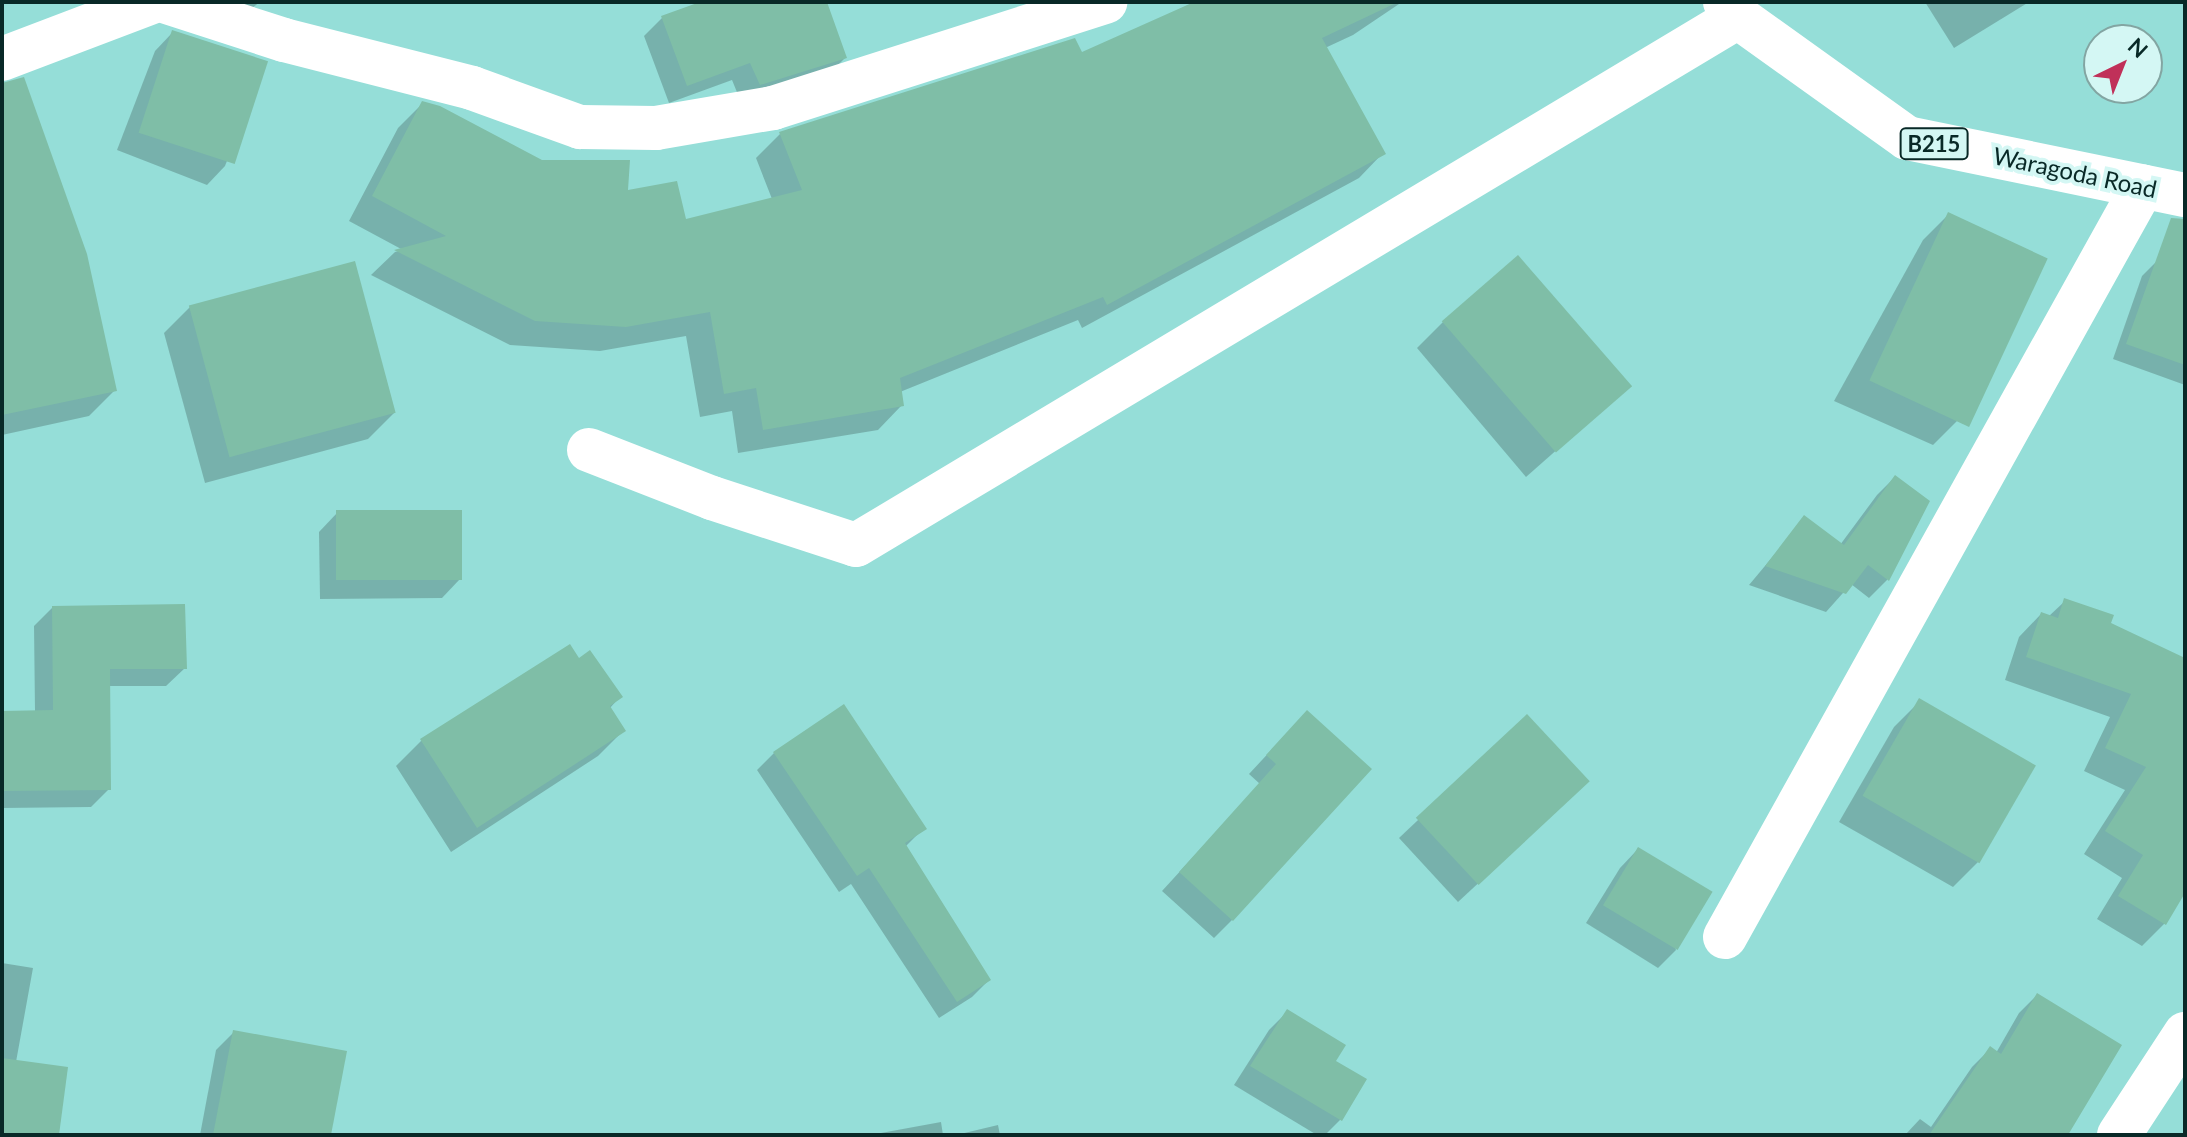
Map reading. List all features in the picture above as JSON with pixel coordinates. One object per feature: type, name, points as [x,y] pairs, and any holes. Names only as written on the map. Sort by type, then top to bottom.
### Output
[{"type":"street","points":[[2,59],[152,2]]},
{"type":"street","points":[[167,2],[284,40],[472,88],[580,127],[641,128],[773,108],[1105,2]]},
{"type":"street","points":[[589,450],[712,498],[856,545],[1731,10]]},
{"type":"street","name":"Waragoda Road","points":[[1731,10],[1907,138],[2185,195]]},
{"type":"street","points":[[1725,937],[2143,186]]},
{"type":"street","points":[[2119,1135],[2185,1034]]},
{"type":"building","points":[[700,2],[827,2],[847,58],[760,85],[750,63],[687,86],[661,16]]},
{"type":"building","points":[[1194,2],[1398,2],[1322,38],[1386,154],[1107,305],[1103,297],[900,378],[904,406],[763,430],[756,388],[724,394],[710,312],[626,327],[535,321],[394,250],[446,236],[372,196],[422,101],[440,106],[542,160],[630,160],[628,190],[677,181],[686,219],[802,190],[779,132],[1075,38],[1082,52]]},
{"type":"building","points":[[172,30],[268,61],[235,164],[139,133]]},
{"type":"building","points":[[24,77],[87,254],[117,391],[2,415],[2,83]]},
{"type":"building","points":[[1948,212],[2048,258],[1969,427],[1869,381]]},
{"type":"building","points":[[2171,218],[2185,219],[2185,365],[2126,344]]},
{"type":"building","points":[[1518,255],[1632,386],[1556,453],[1442,321]]},
{"type":"building","points":[[355,261],[396,413],[229,457],[189,306]]},
{"type":"building","points":[[1895,475],[1930,501],[1889,581],[1868,565],[1846,594],[1765,566],[1804,515],[1844,545]]},
{"type":"building","points":[[336,510],[462,510],[462,580],[336,580]]},
{"type":"building","points":[[2064,598],[2114,615],[2111,623],[2185,658],[2185,893],[2166,925],[2118,896],[2143,855],[2105,831],[2146,767],[2105,748],[2131,694],[2026,657],[2041,612],[2058,618]]},
{"type":"building","points":[[185,604],[187,669],[110,669],[111,790],[2,791],[2,711],[53,710],[52,606]]},
{"type":"building","points":[[570,644],[579,658],[590,650],[623,697],[610,706],[626,731],[477,828],[420,739]]},
{"type":"building","points":[[1919,698],[2036,765],[1979,863],[1862,796]]},
{"type":"building","points":[[844,704],[927,829],[905,843],[991,980],[957,1002],[869,868],[857,876],[773,752]]},
{"type":"building","points":[[1307,710],[1372,769],[1233,921],[1179,872],[1276,764],[1266,755]]},
{"type":"building","points":[[1527,714],[1590,781],[1479,885],[1416,818]]},
{"type":"building","points":[[1638,847],[1713,892],[1678,950],[1603,905]]},
{"type":"building","points":[[2037,993],[2122,1045],[2068,1135],[1929,1135],[1990,1046],[2001,1054]]},
{"type":"building","points":[[1287,1009],[1346,1045],[1336,1061],[1367,1079],[1342,1121],[1250,1066]]},
{"type":"building","points":[[233,1030],[347,1051],[331,1135],[213,1135]]},
{"type":"building","points":[[2,1058],[68,1067],[59,1135],[2,1135]]}]
